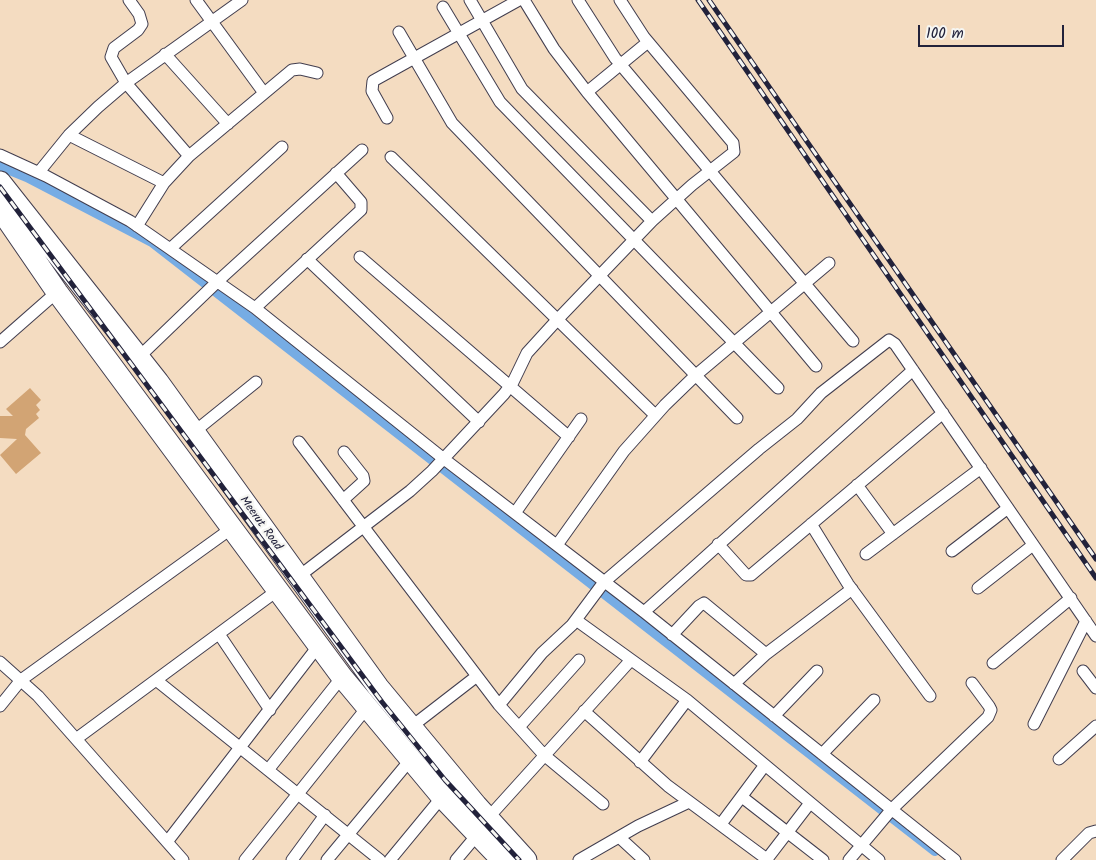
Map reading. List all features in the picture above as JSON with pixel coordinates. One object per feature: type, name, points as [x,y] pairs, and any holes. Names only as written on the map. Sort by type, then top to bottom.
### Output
[{"type":"highway","name":"Meerut Road","points":[[0,182],[139,357],[381,690],[411,727],[482,826],[502,860]]},
{"type":"highway","name":"Meerut Road","points":[[0,209],[57,292],[367,707],[442,797],[526,860]]},
{"type":"street","points":[[129,0],[142,20],[141,27],[112,53],[113,61],[126,83],[189,156]]},
{"type":"street","points":[[196,0],[209,21],[264,93]]},
{"type":"street","points":[[39,172],[69,135],[126,83],[209,21],[242,0]]},
{"type":"street","points":[[470,0],[522,89],[652,221]]},
{"type":"street","points":[[387,118],[371,86],[373,81],[519,0]]},
{"type":"street","points":[[524,0],[554,49],[586,92],[769,313],[816,366]]},
{"type":"street","points":[[578,0],[600,36],[621,64],[803,284],[853,341]]},
{"type":"street","points":[[298,577],[364,528],[432,472],[510,387],[523,358],[558,319],[652,221],[709,171],[732,154],[736,147],[648,42],[620,0]]},
{"type":"street","points":[[443,7],[500,102],[778,388]]},
{"type":"street","points":[[399,32],[452,123],[737,418]]},
{"type":"street","points":[[586,92],[648,42]]},
{"type":"street","points":[[165,54],[228,124]]},
{"type":"street","points":[[137,226],[164,183],[189,156],[295,69],[317,73]]},
{"type":"street","points":[[69,135],[164,183]]},
{"type":"street","points":[[171,248],[282,147]]},
{"type":"street","points":[[139,357],[217,282],[362,150]]},
{"type":"street","points":[[0,155],[39,172],[137,226],[255,308],[442,460],[557,546],[600,587],[644,612],[822,754],[890,811],[955,860]]},
{"type":"street","points":[[391,157],[655,415]]},
{"type":"street","points":[[255,308],[361,210],[361,202],[336,173]]},
{"type":"street","points":[[360,257],[569,437]]},
{"type":"street","points":[[307,259],[479,422]]},
{"type":"street","points":[[557,546],[624,451],[655,415],[696,375],[829,263]]},
{"type":"street","points":[[0,342],[57,292]]},
{"type":"street","points":[[499,705],[542,653],[576,620],[600,587],[759,448],[797,419],[821,393],[886,340],[893,341],[1096,636]]},
{"type":"street","points":[[644,612],[913,370]]},
{"type":"street","points":[[194,432],[256,382]]},
{"type":"street","points":[[718,544],[748,576],[943,413]]},
{"type":"street","points":[[515,513],[581,419]]},
{"type":"street","points":[[299,442],[499,705],[544,755],[603,804]]},
{"type":"street","points":[[343,500],[364,481],[363,476],[344,452]]},
{"type":"street","points":[[866,554],[981,468]]},
{"type":"street","points":[[857,485],[893,534]]},
{"type":"street","points":[[952,551],[1008,508]]},
{"type":"street","points":[[811,524],[852,589],[930,696]]},
{"type":"street","points":[[0,706],[21,680],[232,528]]},
{"type":"street","points":[[978,588],[1033,545]]},
{"type":"street","points":[[734,684],[766,654],[852,589]]},
{"type":"street","points":[[76,739],[278,590]]},
{"type":"street","points":[[993,663],[1071,598]]},
{"type":"street","points":[[672,635],[704,603],[766,654]]},
{"type":"street","points":[[576,620],[630,661],[687,700],[879,860]]},
{"type":"street","points":[[1034,724],[1086,620]]},
{"type":"street","points":[[219,634],[270,710]]},
{"type":"street","points":[[167,842],[320,645]]},
{"type":"street","points":[[519,727],[579,660]]},
{"type":"street","points":[[456,860],[482,826],[544,755],[630,661]]},
{"type":"street","points":[[0,662],[38,696],[183,860]]},
{"type":"street","points":[[774,716],[817,671]]},
{"type":"street","points":[[1083,671],[1096,688]]},
{"type":"street","points":[[268,770],[342,676]]},
{"type":"street","points":[[411,727],[477,676]]},
{"type":"street","points":[[156,680],[380,860]]},
{"type":"street","points":[[849,860],[890,811],[988,717],[991,710],[972,683]]},
{"type":"street","points":[[245,860],[381,690]]},
{"type":"street","points":[[640,762],[687,700]]},
{"type":"street","points":[[822,754],[874,700]]},
{"type":"street","points":[[584,711],[640,762],[689,802],[768,859],[810,802]]},
{"type":"street","points":[[1059,759],[1096,726]]},
{"type":"street","points":[[327,860],[410,759]]},
{"type":"street","points":[[721,824],[765,765]]},
{"type":"street","points":[[390,860],[442,797]]},
{"type":"street","points":[[742,797],[823,860]]},
{"type":"street","points":[[579,860],[654,818],[689,802]]},
{"type":"street","points":[[292,860],[325,815]]},
{"type":"street","points":[[1062,860],[1089,833],[1096,832]]},
{"type":"street","points":[[619,837],[644,860]]},
{"type":"building","points":[[30,388],[41,400],[36,405],[40,410],[36,414],[39,418],[26,429],[25,435],[41,453],[16,474],[0,455],[17,439],[0,438],[0,416],[13,416],[6,409]]},
{"type":"waterway","points":[[0,166],[27,177],[152,242],[935,851]]},
{"type":"railway","points":[[698,0],[1096,578]]},
{"type":"railway","points":[[709,0],[1096,559]]},
{"type":"railway","points":[[0,187],[382,702],[445,780],[519,860]]}]
